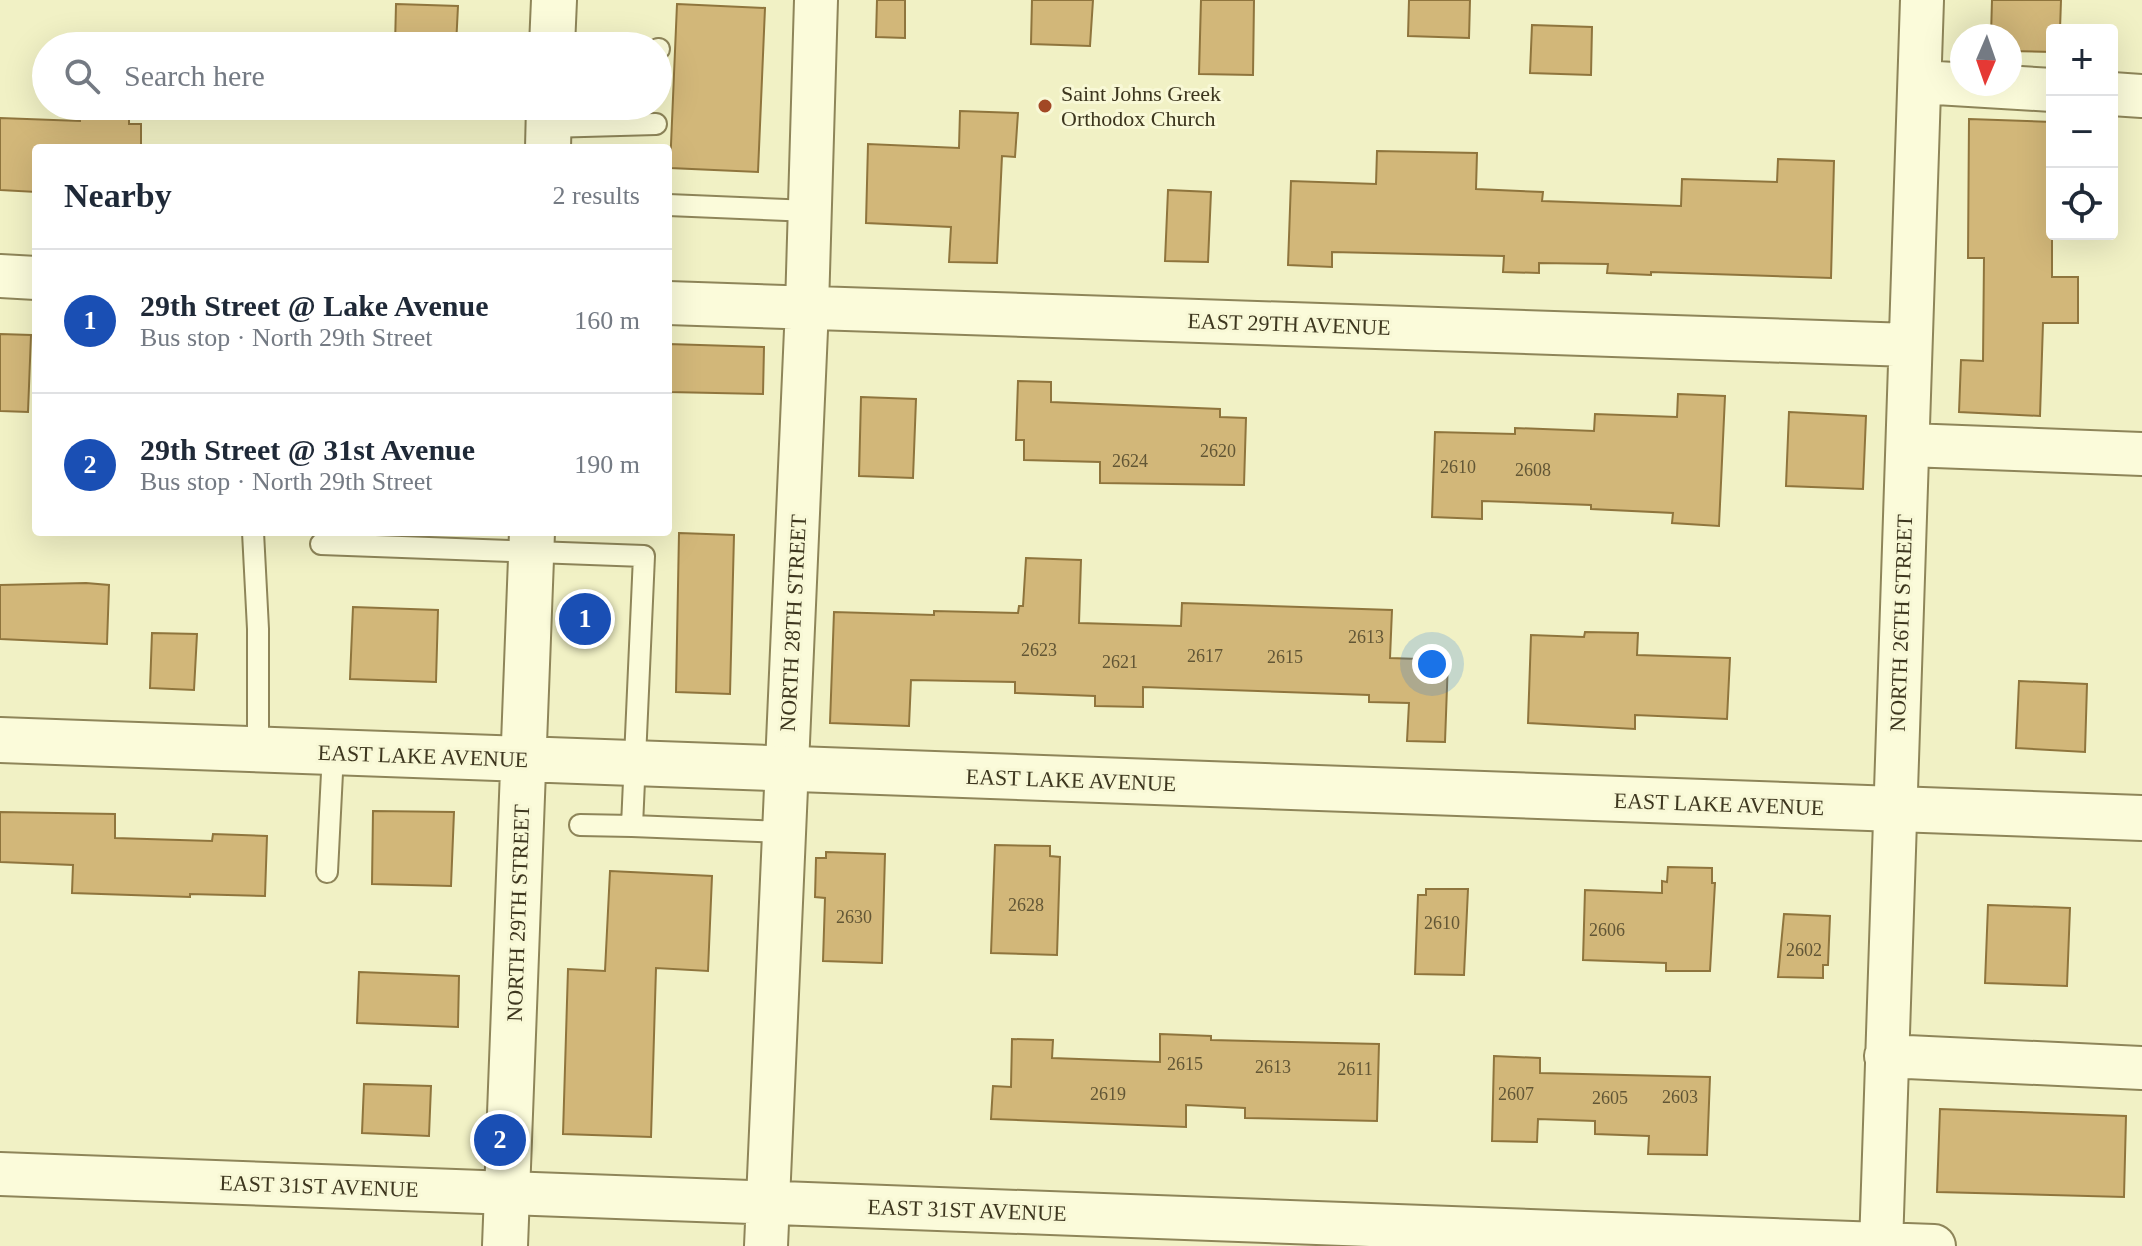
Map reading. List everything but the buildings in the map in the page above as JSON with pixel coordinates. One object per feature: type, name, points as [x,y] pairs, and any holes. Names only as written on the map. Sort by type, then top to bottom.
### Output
[{"type":"street","points":[[554,0],[561,32]]},
{"type":"street","name":"NORTH 28TH STREET","points":[[766,1246],[807,307],[816,0]]},
{"type":"street","name":"NORTH 26TH STREET","points":[[1881,1244],[1922,0]]},
{"type":"street","points":[[1920,82],[2046,90]]},
{"type":"street","points":[[2118,94],[2142,96]]},
{"type":"street","points":[[0,276],[32,278]]},
{"type":"street","name":"EAST 29TH AVENUE","points":[[672,303],[1909,345]]},
{"type":"street","points":[[1909,445],[2142,454]]},
{"type":"street","name":"NORTH 29TH STREET","points":[[505,1246],[532,542]]},
{"type":"street","name":"EAST LAKE AVENUE","points":[[0,740],[2142,818]]},
{"type":"street","points":[[1886,1056],[2142,1068]]},
{"type":"street","name":"EAST 31ST AVENUE","points":[[0,1174],[1934,1246]]},
{"type":"lane","points":[[548,127],[656,124]]},
{"type":"lane","points":[[672,205],[810,211]]},
{"type":"lane","points":[[253,536],[258,629],[258,750]]},
{"type":"lane","points":[[321,544],[532,542],[644,556],[632,826]]},
{"type":"lane","points":[[327,872],[333,753]]},
{"type":"lane","points":[[580,825],[784,832]]},
{"type":"place","name":"Saint Johns Greek Orthodox Church","points":[[1045,106]]},
{"type":"place","name":"29th Street @ Lake Avenue","points":[[585,619]]},
{"type":"place","name":"29th Street @ 31st Avenue","points":[[500,1140]]}]
